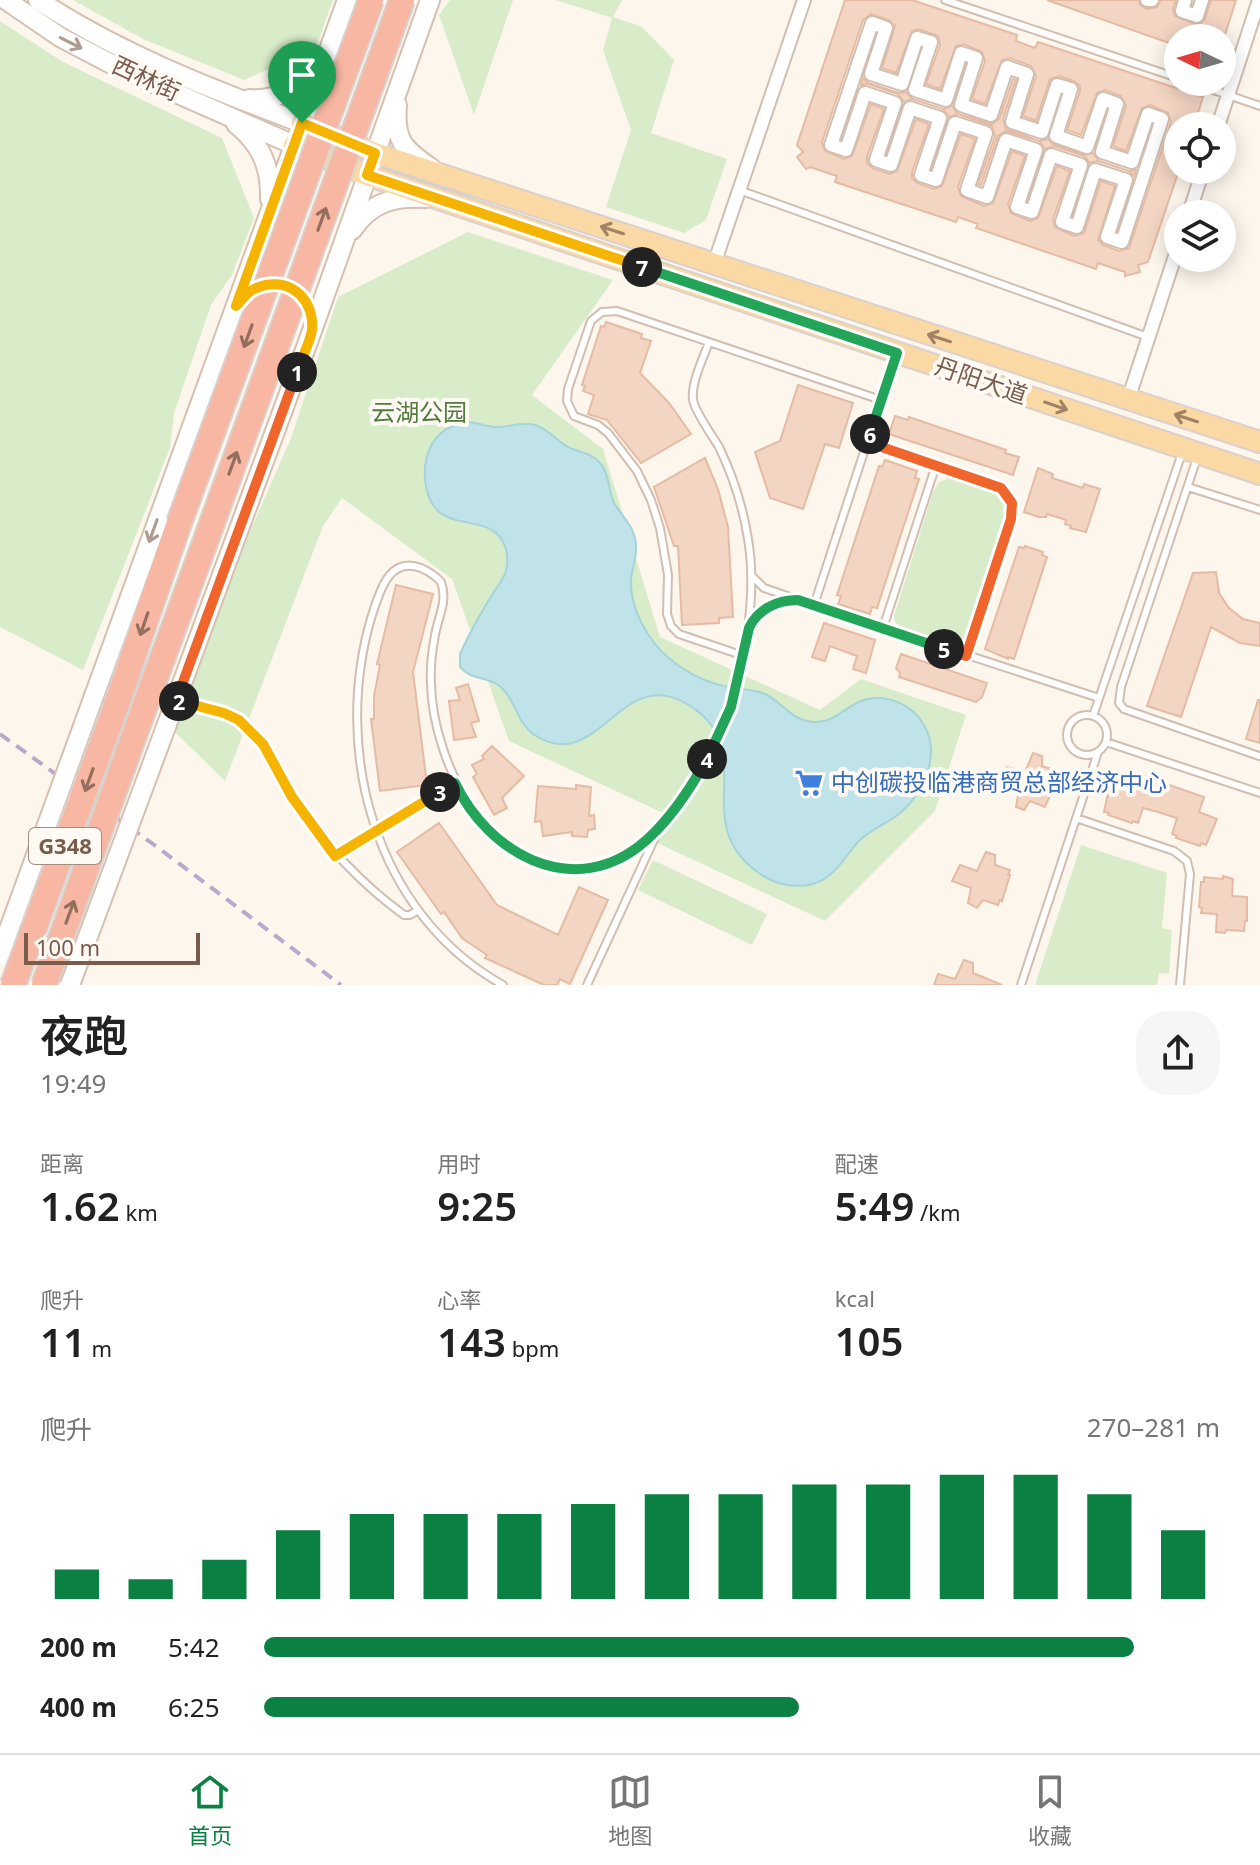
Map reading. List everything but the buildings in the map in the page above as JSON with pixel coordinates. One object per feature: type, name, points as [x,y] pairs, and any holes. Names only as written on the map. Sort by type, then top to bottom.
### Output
[{"type":"highway","name":"G348","points":[[13,985],[105,701],[179,523],[371,0]]},
{"type":"highway","name":"G348","points":[[44,985],[402,0]]},
{"type":"main road","name":"丹阳大道","points":[[302,123],[375,153],[444,176],[1260,442]]},
{"type":"main road","name":"丹阳大道","points":[[294,145],[367,175],[1260,474]]},
{"type":"main road","points":[[751,304],[761,279]]},
{"type":"main road","points":[[970,377],[979,351]]},
{"type":"street","name":"西林街","points":[[6,0],[60,37],[294,145]]},
{"type":"street","name":"西林街","points":[[38,0],[130,53],[302,123]]},
{"type":"street","points":[[70,985],[312,331],[430,0]]},
{"type":"street","points":[[714,264],[804,0]]},
{"type":"street","points":[[1185,0],[1182,11],[1197,16],[1202,0]]},
{"type":"street","points":[[1236,70],[1259,0]]},
{"type":"street","points":[[346,4],[349,34],[358,45],[370,51],[379,54],[394,52],[405,46],[418,32]]},
{"type":"street","points":[[0,954],[105,701],[236,306],[346,4]]},
{"type":"street","points":[[872,23],[886,28],[871,74],[902,84],[917,38],[931,42],[915,90],[946,100],[961,53],[976,58],[961,105],[991,115],[1007,67],[1027,74],[1012,122],[1042,132],[1057,85],[1071,89],[1056,136],[1087,147],[1103,99],[1117,104],[1102,152],[1132,162],[1148,114],[1162,119],[1122,242],[1107,237],[1126,180],[1095,170],[1077,227],[1062,222],[1081,165],[1051,155],[1032,212],[1017,207],[1036,150],[1006,140],[987,197],[967,190],[986,133],[965,126],[955,123],[936,180],[921,175],[940,118],[910,108],[891,165],[876,160],[895,103],[865,93],[846,150],[831,145],[872,23]]},
{"type":"street","points":[[236,98],[272,98],[290,91],[307,81],[326,57]]},
{"type":"street","points":[[402,78],[395,124],[400,140],[408,152],[444,176]]},
{"type":"street","points":[[228,117],[249,137],[266,161],[270,196],[267,221]]},
{"type":"street","points":[[341,245],[362,216],[388,200],[438,199]]},
{"type":"street","points":[[1128,400],[1170,272]]},
{"type":"street","points":[[236,306],[250,290],[275,284],[287,286],[304,297],[310,310],[312,331]]},
{"type":"street","points":[[0,974],[21,985]]},
{"type":"lane","points":[[945,0],[1164,73]]},
{"type":"lane","points":[[1231,96],[1260,106]]},
{"type":"lane","points":[[739,190],[1148,337]]},
{"type":"lane","points":[[744,656],[679,634],[671,626],[667,614],[667,558],[651,500],[637,471],[608,433],[598,425],[574,416],[567,401],[568,389],[589,326],[602,312],[617,311],[881,400]]},
{"type":"lane","points":[[503,985],[465,960],[418,910],[397,877],[376,831],[359,756],[359,677],[378,597],[387,577],[404,566],[415,566],[431,573],[443,586],[444,601],[435,635],[431,683],[439,738],[455,783],[468,805],[500,840],[527,858],[554,868],[589,868],[610,862],[640,845],[690,787],[712,749],[731,707],[749,628],[752,575],[748,539],[733,480],[694,404],[693,389],[709,342]]},
{"type":"lane","points":[[814,605],[897,353]]},
{"type":"lane","points":[[867,442],[1001,488],[1012,503],[1011,519],[966,656]]},
{"type":"lane","points":[[1191,451],[1188,487],[1121,687],[1119,703],[1124,709],[1259,756]]},
{"type":"lane","points":[[1093,716],[1191,451]]},
{"type":"lane","points":[[883,628],[936,465]]},
{"type":"lane","points":[[1188,487],[1260,510]]},
{"type":"lane","points":[[752,575],[764,588],[1099,698]]},
{"type":"lane","points":[[749,628],[759,612],[784,601],[798,600]]},
{"type":"lane","points":[[176,701],[239,720],[263,744],[292,797],[335,856],[404,915],[418,910]]},
{"type":"lane","points":[[1021,985],[1098,752],[1106,742],[1103,723],[1093,716],[1075,719],[1067,735],[1075,751],[1087,755],[1098,752]]},
{"type":"lane","points":[[1106,742],[1260,793]]},
{"type":"lane","points":[[335,856],[455,783]]},
{"type":"lane","points":[[1076,818],[1174,851],[1187,861],[1190,874],[1180,985]]},
{"type":"lane","points":[[587,985],[661,824]]},
{"type":"green space","points":[[73,0],[333,0],[316,48],[244,80],[143,39]]},
{"type":"green space","points":[[450,0],[513,0],[474,115],[439,15]]},
{"type":"green space","points":[[556,0],[622,0],[613,17],[642,27],[674,60],[651,133],[727,159],[706,220],[684,233],[606,207],[631,130],[603,50],[612,18]]},
{"type":"green space","points":[[0,21],[63,62],[222,138],[254,218],[232,275],[211,305],[174,413],[170,448],[83,670],[0,627]]},
{"type":"green space","name":"云湖公园","points":[[468,232],[613,280],[532,395],[603,449],[660,637],[820,710],[861,679],[966,715],[935,811],[825,921],[653,841],[665,814],[509,741],[452,579],[342,498],[323,526],[225,781],[175,732],[244,545],[291,438],[338,297]]},
{"type":"green space","points":[[949,478],[992,490],[1009,507],[969,632],[955,644],[937,642],[917,634],[900,626],[894,616],[933,492],[939,482]]},
{"type":"green space","points":[[1081,845],[1167,873],[1162,928],[1172,930],[1169,974],[1159,973],[1157,985],[1035,985]]},
{"type":"green space","points":[[653,860],[767,914],[752,945],[638,890]]},
{"type":"water","points":[[467,422],[494,427],[535,425],[570,448],[598,460],[606,473],[614,503],[635,539],[631,591],[637,613],[654,643],[684,669],[716,684],[763,693],[806,721],[828,720],[857,703],[873,698],[898,702],[913,712],[924,725],[931,748],[923,784],[909,805],[860,840],[825,879],[805,885],[784,884],[756,871],[737,852],[728,833],[724,812],[723,751],[716,732],[701,714],[674,698],[651,696],[631,704],[596,731],[577,741],[557,744],[533,734],[523,724],[502,688],[460,667],[460,654],[504,577],[507,562],[506,549],[499,536],[488,528],[450,518],[439,511],[430,499],[425,475],[430,448],[443,432]]},
{"type":"railway","points":[[0,734],[341,985]]},
{"type":"place","name":"中创碳投临港商贸总部经济中心","points":[[809,783]]},
{"type":"route","points":[[302,123],[375,153],[367,175],[897,353],[867,442],[1001,488],[1009,494],[1012,503],[1011,519],[966,656],[798,600],[784,601],[759,612],[749,628],[731,707],[706,762],[674,809],[654,832],[626,855],[589,868],[554,868],[540,864],[500,840],[468,805],[455,783],[335,856],[292,797],[268,751],[239,720],[176,701],[312,331],[310,310],[304,297],[294,288],[275,284],[262,286],[250,290],[236,306],[302,123]]}]
